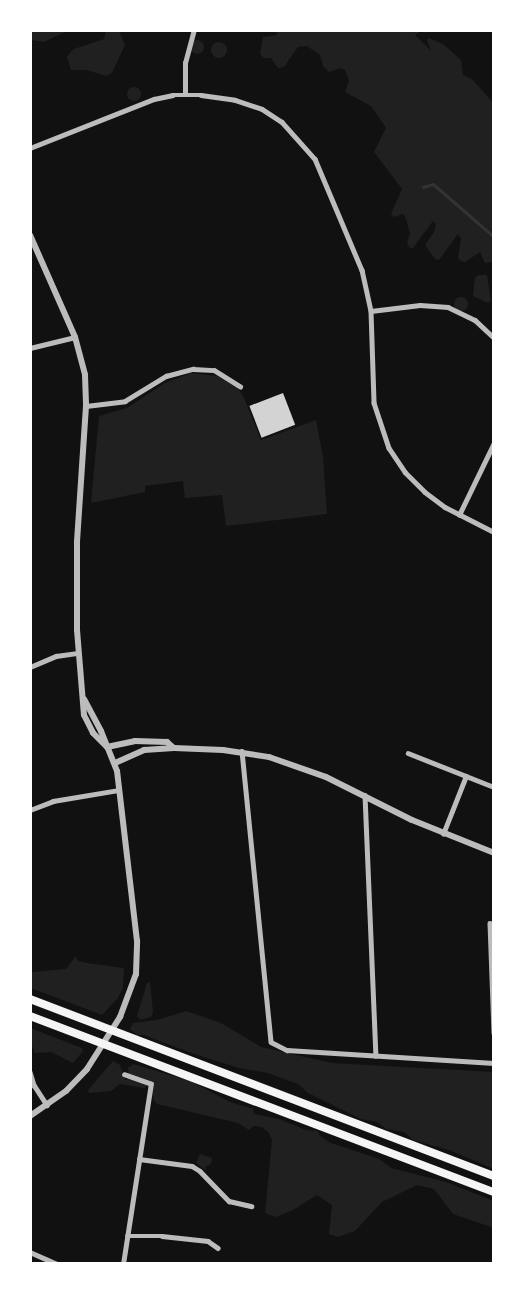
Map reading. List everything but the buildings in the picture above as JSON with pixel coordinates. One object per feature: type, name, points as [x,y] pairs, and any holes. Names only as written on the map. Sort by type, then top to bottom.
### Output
[{"type":"highway","points":[[30,999],[494,1176]]},
{"type":"highway","points":[[30,1016],[494,1192]]},
{"type":"street","points":[[185,94],[185,63],[194,30]]},
{"type":"street","points":[[30,148],[154,99],[185,94],[215,96],[249,103],[272,115],[301,140],[319,166],[355,250],[371,311],[372,389],[383,436],[397,461],[414,482],[437,502],[494,532]]},
{"type":"street","points":[[30,235],[75,337],[85,375],[86,406],[77,543],[78,653],[84,699],[115,763],[138,957],[131,992],[120,1017],[97,1055],[78,1079],[30,1116]]},
{"type":"street","points":[[371,311],[428,305],[448,307],[475,320],[494,338]]},
{"type":"street","points":[[30,348],[75,337]]},
{"type":"street","points":[[86,406],[125,401],[166,376],[193,369],[214,370],[240,386]]},
{"type":"street","points":[[459,514],[494,443]]},
{"type":"street","points":[[30,667],[56,656],[78,653]]},
{"type":"street","points":[[107,747],[135,741],[167,742],[174,747]]},
{"type":"street","points":[[115,763],[144,750],[168,750],[174,747],[242,752],[294,765],[365,795],[443,834],[494,854]]},
{"type":"street","points":[[242,752],[269,1039],[274,1045],[287,1050],[494,1064]]},
{"type":"street","points":[[408,753],[494,787]]},
{"type":"street","points":[[443,834],[466,776]]},
{"type":"street","points":[[30,810],[53,801],[120,790]]},
{"type":"street","points":[[365,795],[376,1056]]},
{"type":"street","points":[[490,923],[494,1033]]},
{"type":"street","points":[[30,1072],[34,1085],[47,1105]]},
{"type":"street","points":[[123,1264],[151,1084],[125,1075]]},
{"type":"street","points":[[139,1159],[192,1166],[200,1171],[229,1201],[251,1206]]},
{"type":"street","points":[[127,1236],[208,1241],[218,1248]]},
{"type":"street","points":[[30,1252],[57,1264]]},
{"type":"shaded area","points":[[32,30],[69,30],[44,42],[31,40]]},
{"type":"shaded area","points":[[106,30],[119,31],[125,45],[112,73],[106,76],[87,70],[71,70],[67,57],[70,53],[74,49],[104,39]]},
{"type":"shaded area","points":[[277,30],[423,30],[415,35],[431,51],[427,40],[429,38],[443,44],[461,60],[463,75],[472,79],[494,104],[493,262],[485,263],[480,252],[465,262],[461,261],[458,258],[461,239],[458,234],[439,260],[435,259],[425,245],[434,232],[436,224],[433,221],[413,248],[410,248],[407,243],[410,233],[405,216],[403,214],[394,217],[391,214],[402,189],[374,152],[386,128],[371,106],[345,92],[349,80],[345,70],[341,68],[329,72],[323,66],[320,55],[307,46],[298,47],[284,67],[278,68],[271,58],[264,58],[260,54],[263,37],[277,35]]},
{"type":"shaded area","points":[[197,40],[202,42],[204,47],[202,52],[197,54],[192,52],[190,47],[192,42]]},
{"type":"shaded area","points":[[216,42],[222,42],[227,50],[225,56],[216,58],[211,53],[211,47]]},
{"type":"shaded area","points":[[131,87],[137,87],[141,94],[137,101],[131,101],[127,97],[127,91]]},
{"type":"shaded area","points":[[478,275],[487,275],[491,301],[488,303],[473,296],[475,278]]},
{"type":"shaded area","points":[[458,297],[464,297],[468,304],[464,311],[458,311],[454,307],[454,301]]},
{"type":"shaded area","points":[[191,373],[217,376],[238,388],[261,440],[316,420],[323,457],[327,514],[226,526],[222,495],[185,498],[183,481],[145,486],[145,492],[91,503],[99,416],[127,408],[165,383]]},
{"type":"shaded area","points":[[76,956],[78,961],[124,968],[123,988],[118,998],[102,1015],[31,988],[32,972],[66,969]]},
{"type":"shaded area","points":[[150,982],[153,1012],[151,1017],[140,1020],[137,1016],[147,983]]},
{"type":"shaded area","points":[[186,1011],[221,1023],[261,1047],[332,1063],[494,1072],[494,1169],[449,1150],[413,1140],[404,1132],[386,1129],[377,1122],[361,1119],[308,1093],[298,1084],[268,1073],[239,1068],[194,1054],[144,1035],[137,1035],[130,1029],[133,1023],[157,1020]]},
{"type":"shaded area","points":[[30,1028],[82,1048],[83,1051],[73,1063],[51,1052],[35,1053],[30,1041]]},
{"type":"shaded area","points":[[113,1061],[120,1065],[125,1080],[129,1079],[128,1068],[133,1064],[190,1081],[230,1102],[253,1109],[254,1114],[279,1119],[306,1130],[318,1131],[320,1136],[331,1143],[379,1159],[391,1168],[446,1182],[494,1201],[494,1228],[453,1214],[434,1189],[417,1185],[382,1202],[355,1231],[338,1237],[329,1234],[332,1205],[317,1195],[293,1210],[276,1217],[265,1213],[272,1140],[269,1133],[262,1127],[254,1126],[249,1130],[238,1123],[157,1104],[153,1099],[152,1088],[147,1086],[144,1088],[120,1084],[111,1091],[89,1093],[88,1090]]},
{"type":"shaded area","points":[[200,1154],[212,1158],[211,1164],[205,1167],[207,1171],[196,1163]]},
{"type":"waterway","points":[[423,187],[433,184],[494,237]]}]
